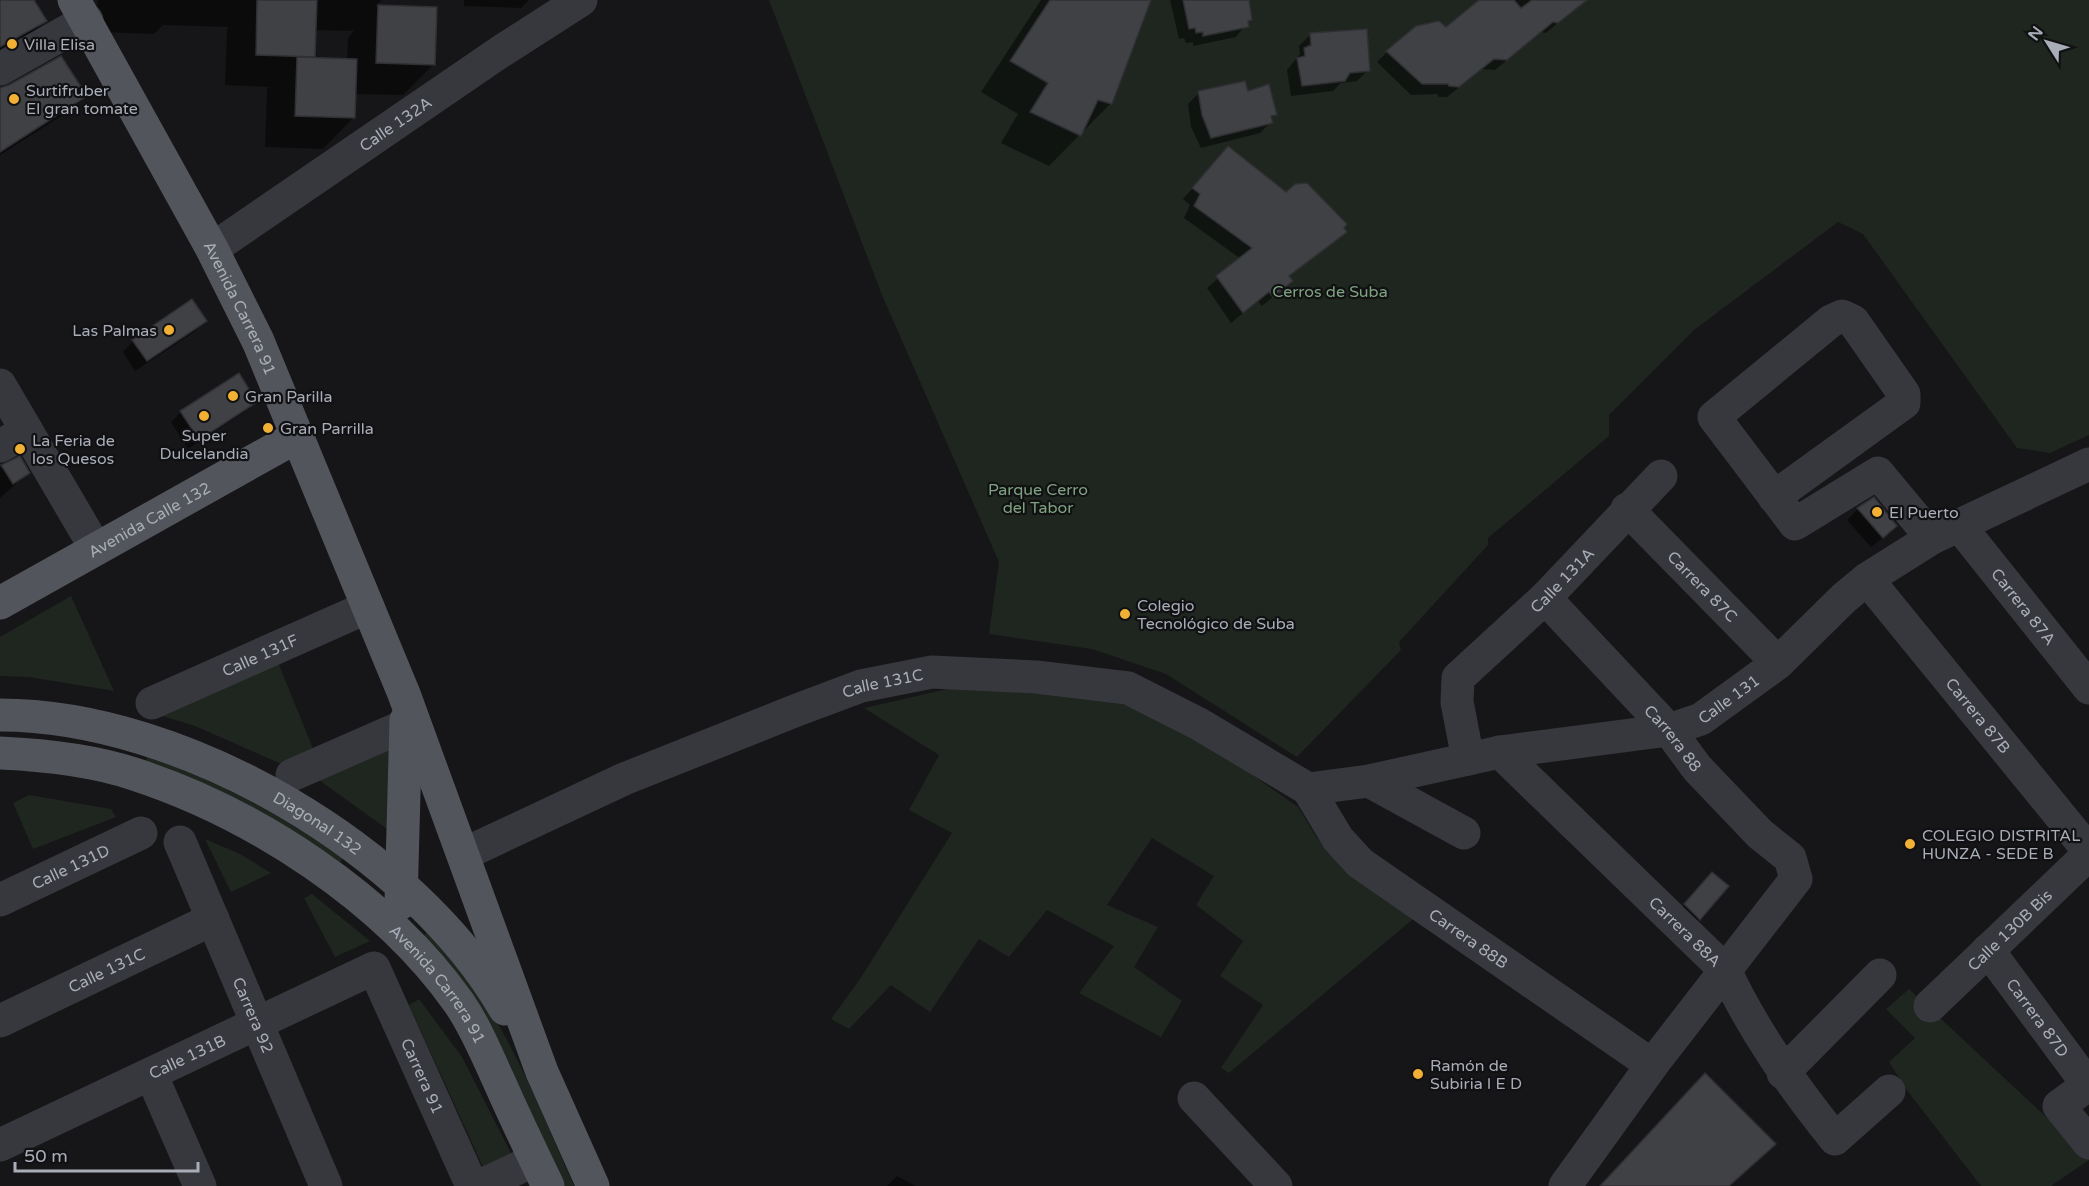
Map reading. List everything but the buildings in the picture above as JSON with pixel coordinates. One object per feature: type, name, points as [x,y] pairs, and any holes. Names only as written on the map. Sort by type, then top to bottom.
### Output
[{"type":"main road","name":"Avenida Carrera 91","points":[[80,10],[212,249],[258,341],[368,607],[405,710],[464,854],[542,1072],[593,1186]]},
{"type":"main road","name":"Avenida Calle 132","points":[[0,603],[298,436]]},
{"type":"main road","name":"Avenida Carrera 91","points":[[405,710],[399,934],[464,1012],[476,1030],[542,1173]]},
{"type":"main road","name":"Diagonal 132","points":[[0,714],[54,718],[160,745],[255,784],[297,808],[402,886],[456,938],[493,988],[542,1072]]},
{"type":"main road","name":"Diagonal 132","points":[[0,753],[53,757],[132,773],[199,799],[259,829],[308,860],[366,903],[399,934]]},
{"type":"street","name":"Calle 132A","points":[[212,249],[500,51],[581,0]]},
{"type":"street","points":[[0,69],[80,10]]},
{"type":"street","points":[[1842,316],[1853,321],[1904,394],[1904,403],[1774,497],[1714,417],[1831,321],[1842,316]]},
{"type":"street","points":[[0,385],[13,438],[96,549]]},
{"type":"street","name":"Calle 131","points":[[1308,789],[1369,781],[1500,752],[1669,730],[1701,719],[1778,663],[1844,598],[1867,579],[1946,532],[2089,464]]},
{"type":"street","name":"Carrera 87A","points":[[1774,497],[1795,524],[1878,473],[1946,532],[2089,688]]},
{"type":"street","name":"Calle 131A","points":[[1468,759],[1457,702],[1458,678],[1545,598],[1627,509],[1661,476]]},
{"type":"street","name":"Carrera 87C","points":[[1627,509],[1778,663]]},
{"type":"street","name":"Carrera 87B","points":[[1867,579],[2089,853]]},
{"type":"street","name":"Carrera 88","points":[[1545,598],[1669,730],[1697,768],[1760,834],[1790,858],[1796,879],[1725,970]]},
{"type":"street","name":"Calle 131F","points":[[152,703],[368,607]]},
{"type":"street","name":"Calle 131C","points":[[464,854],[624,779],[797,710],[861,686],[932,672],[1036,677],[1128,688],[1199,724],[1308,789]]},
{"type":"street","points":[[292,775],[405,710]]},
{"type":"street","name":"Carrera 88A","points":[[1500,752],[1725,970],[1744,1010],[1783,1073],[1835,1139],[1890,1091]]},
{"type":"street","points":[[1369,781],[1464,833]]},
{"type":"street","name":"Carrera 88B","points":[[1308,789],[1338,839],[1360,863],[1652,1065]]},
{"type":"street","name":"Calle 131D","points":[[0,900],[141,833]]},
{"type":"street","name":"Carrera 92","points":[[180,842],[326,1186]]},
{"type":"street","name":"Calle 130B Bis","points":[[1930,1006],[2089,853]]},
{"type":"street","name":"Calle 131C","points":[[0,1021],[213,919]]},
{"type":"street","name":"Carrera 87D","points":[[1988,950],[2089,1085]]},
{"type":"street","name":"Calle 131B","points":[[0,1145],[374,968]]},
{"type":"street","name":"Carrera 91","points":[[374,968],[472,1186]]},
{"type":"street","points":[[1565,1186],[1652,1065],[1725,970]]},
{"type":"street","points":[[1783,1073],[1880,975]]},
{"type":"street","points":[[151,1074],[200,1186]]},
{"type":"street","points":[[2089,1085],[2059,1106],[2089,1143]]},
{"type":"street","points":[[1194,1098],[1276,1186]]},
{"type":"street","points":[[480,1186],[542,1173]]},
{"type":"green space","name":"Cerros de Suba","points":[[769,0],[2089,0],[2089,435],[2050,453],[2017,448],[1863,234],[1838,222],[1694,330],[1609,415],[1609,436],[1488,538],[1488,545],[1399,642],[1401,650],[1297,757],[1166,674],[1092,649],[989,634],[999,562],[882,295]]},
{"type":"green space","points":[[71,596],[114,691],[29,677],[0,676],[0,637]]},
{"type":"green space","points":[[275,655],[316,756],[286,766],[195,726],[146,711]]},
{"type":"green space","points":[[952,688],[1106,698],[1184,727],[1298,807],[1317,838],[1424,910],[1229,1073],[1221,1068],[1263,1005],[1220,976],[1243,941],[1196,905],[1214,876],[1152,838],[1107,905],[1158,927],[1134,967],[1182,1001],[1161,1037],[1079,993],[1114,946],[1047,910],[1009,957],[979,939],[930,1012],[891,985],[849,1029],[831,1019],[860,979],[952,833],[909,810],[939,755],[864,708]]},
{"type":"green space","points":[[395,739],[394,834],[312,775]]},
{"type":"green space","points":[[147,756],[200,777],[248,801],[295,827],[343,858],[339,865],[146,764]]},
{"type":"green space","points":[[29,795],[111,809],[116,817],[33,849],[13,803]]},
{"type":"green space","points":[[205,839],[240,854],[271,873],[231,892]]},
{"type":"green space","points":[[312,894],[370,941],[335,957],[304,898]]},
{"type":"green space","points":[[427,931],[469,979],[502,1031],[535,1097],[574,1186],[565,1186],[510,1065],[423,938]]},
{"type":"green space","points":[[1909,989],[2089,1157],[2089,1160],[2051,1186],[1981,1186],[1906,1089],[1889,1062],[1915,1038],[1886,1009]]},
{"type":"green space","points":[[419,999],[462,1057],[512,1155],[484,1169],[409,1005]]},
{"type":"place","name":"Villa Elisa","points":[[12,44]]},
{"type":"place","name":"Surtifruber El gran tomate","points":[[14,99]]},
{"type":"place","name":"Las Palmas","points":[[169,330]]},
{"type":"place","name":"Gran Parilla","points":[[233,396]]},
{"type":"place","name":"Super Dulcelandia","points":[[204,416]]},
{"type":"place","name":"Gran Parrilla","points":[[268,428]]},
{"type":"place","name":"La Feria de los Quesos","points":[[20,449]]},
{"type":"place","name":"El Puerto","points":[[1877,512]]},
{"type":"place","name":"Colegio Tecnológico de Suba","points":[[1125,614]]},
{"type":"place","name":"COLEGIO DISTRITAL HUNZA - SEDE B","points":[[1910,844]]},
{"type":"place","name":"Ramón de Subiria I E D","points":[[1418,1074]]},
{"type":"park label","name":"Parque Cerro del Tabor","points":[[1038,498]]}]
